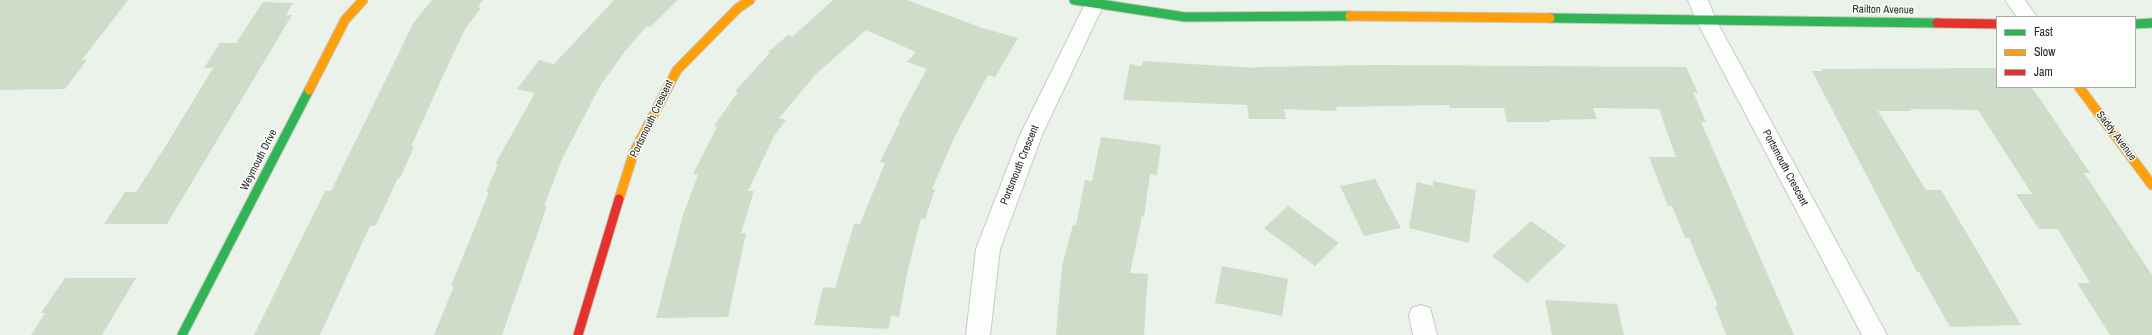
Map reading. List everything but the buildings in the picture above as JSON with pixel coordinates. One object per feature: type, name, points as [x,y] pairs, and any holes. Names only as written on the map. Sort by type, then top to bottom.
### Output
[{"type":"street","name":"Weymouth Drive","points":[[182,335],[346,20],[363,0]]},
{"type":"street","name":"Portsmouth Crescent","points":[[578,335],[634,152],[677,70],[738,8],[750,0]]},
{"type":"street","name":"Portsmouth Crescent","points":[[1698,0],[1706,20],[1875,335]]},
{"type":"street","points":[[2015,0],[2026,16]]},
{"type":"street","name":"Portsmouth Crescent","points":[[978,335],[988,249],[1030,135],[1084,2]]},
{"type":"street","name":"Railton Avenue","points":[[1084,2],[1185,17],[1355,16],[1996,24]]},
{"type":"street","points":[[2136,24],[2152,24]]},
{"type":"street","name":"Saddy Avenue","points":[[2080,88],[2152,185]]},
{"type":"traffic: fast","points":[[1074,0],[1185,17],[1350,16]]},
{"type":"traffic: fast","points":[[1550,18],[1937,23]]},
{"type":"traffic: fast","points":[[2136,24],[2152,23]]},
{"type":"traffic: fast","points":[[182,335],[309,90]]},
{"type":"traffic: slow","points":[[309,90],[345,20],[363,0]]},
{"type":"traffic: slow","points":[[619,199],[634,152],[677,70],[738,8],[750,0]]},
{"type":"traffic: slow","points":[[1350,16],[1550,18]]},
{"type":"traffic: slow","points":[[2080,88],[2152,185]]},
{"type":"traffic: jam","points":[[1937,23],[1996,24]]},
{"type":"traffic: jam","points":[[578,335],[619,199]]}]
